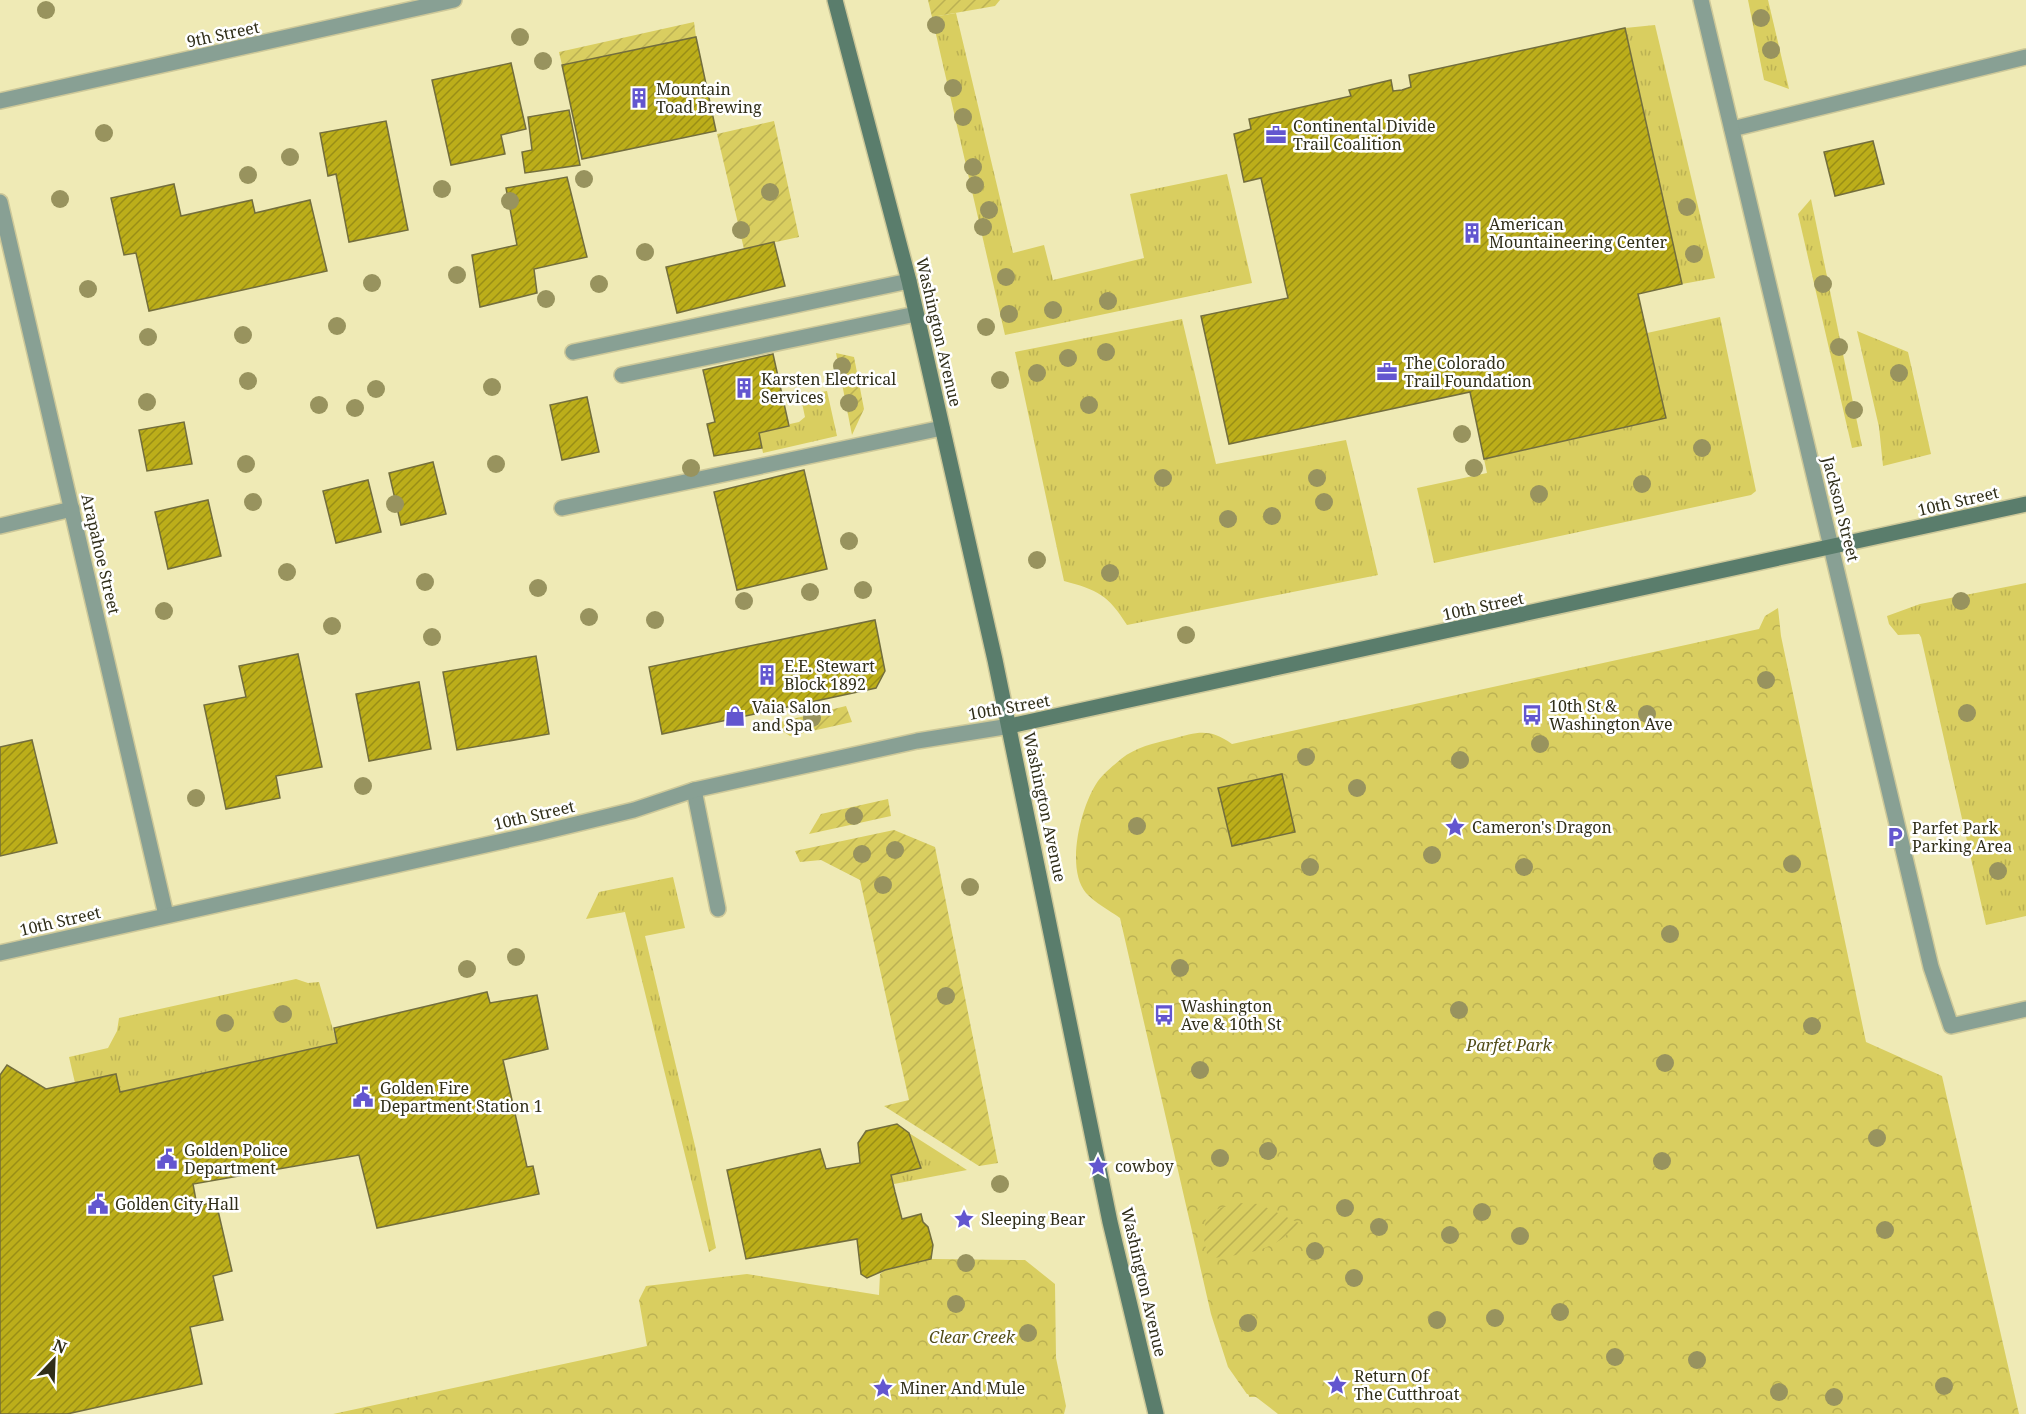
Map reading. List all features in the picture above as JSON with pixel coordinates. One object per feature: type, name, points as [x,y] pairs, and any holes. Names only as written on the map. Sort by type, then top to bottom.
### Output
[{"type":"main road","name":"Washington Avenue","points":[[835,0],[909,281],[1010,726],[1110,1222],[1156,1414]]},
{"type":"main road","name":"10th Street","points":[[1010,726],[2026,504]]},
{"type":"street","name":"9th Street","points":[[0,101],[410,6],[454,0]]},
{"type":"street","name":"Jackson Street","points":[[1701,0],[1931,967],[1951,1026],[2026,1009]]},
{"type":"street","points":[[1732,129],[2026,57]]},
{"type":"street","name":"Arapahoe Street","points":[[0,202],[166,915]]},
{"type":"street","points":[[573,352],[909,281]]},
{"type":"street","points":[[622,375],[916,314]]},
{"type":"street","points":[[562,508],[942,428]]},
{"type":"street","points":[[0,526],[72,509]]},
{"type":"street","name":"10th Street","points":[[0,953],[539,833],[634,810],[694,790],[917,741],[1010,726]]},
{"type":"street","points":[[694,790],[718,909]]},
{"type":"green space","points":[[928,0],[1000,0],[995,6],[932,17]]},
{"type":"green space","points":[[1748,0],[1768,0],[1789,89],[1764,80]]},
{"type":"green space","points":[[956,13],[1013,253],[1044,245],[1053,280],[1144,258],[1130,194],[1227,174],[1252,283],[1005,335],[932,17]]},
{"type":"green space","points":[[694,22],[696,37],[562,65],[559,52]]},
{"type":"green space","points":[[1655,25],[1715,278],[1682,284],[1625,28]]},
{"type":"green space","points":[[774,121],[799,237],[744,249],[717,134]]},
{"type":"green space","points":[[1811,199],[1862,446],[1852,448],[1798,214]]},
{"type":"green space","points":[[1720,317],[1756,491],[1751,495],[1434,563],[1417,488],[1487,473],[1484,459],[1666,418],[1647,333]]},
{"type":"green space","points":[[1182,319],[1216,464],[1346,440],[1378,575],[1127,625],[1108,600],[1101,595],[1086,587],[1064,581],[1015,352]]},
{"type":"green space","points":[[1857,331],[1908,352],[1931,454],[1883,466],[1879,427]]},
{"type":"green space","points":[[836,353],[854,357],[864,409],[852,435]]},
{"type":"green space","points":[[827,391],[837,436],[763,453],[759,433],[799,422],[805,417],[802,403],[810,394]]},
{"type":"green space","points":[[2026,583],[2026,916],[1986,925],[1921,637],[1919,634],[1898,635],[1889,624],[1887,616],[1920,604]]},
{"type":"green space","name":"Parfet Park","points":[[1778,608],[1781,636],[1866,1042],[1942,1076],[2019,1414],[1278,1414],[1256,1397],[1249,1397],[1228,1367],[1211,1314],[1120,918],[1090,897],[1080,882],[1076,853],[1081,820],[1098,781],[1127,755],[1139,748],[1159,742],[1203,733],[1217,735],[1232,744],[1759,629],[1765,616]]},
{"type":"green space","points":[[846,706],[852,722],[790,736],[772,724]]},
{"type":"green space","points":[[888,799],[891,816],[809,834],[821,814]]},
{"type":"green space","points":[[894,830],[935,847],[998,1163],[979,1166],[884,1106],[909,1100],[860,880],[821,860],[800,862],[795,851]]},
{"type":"green space","points":[[673,877],[685,928],[645,936],[695,1146],[716,1248],[709,1252],[625,912],[586,919],[599,892]]},
{"type":"green space","points":[[296,979],[308,983],[319,982],[337,1043],[120,1092],[116,1074],[75,1083],[69,1057],[108,1048],[117,1031],[119,1018]]},
{"type":"green space","points":[[909,1133],[967,1170],[894,1184],[891,1175],[920,1168]]},
{"type":"green space","points":[[1239,1203],[1259,1204],[1299,1223],[1279,1241],[1269,1246],[1247,1253],[1208,1259],[1204,1239],[1206,1215]]},
{"type":"green space","name":"Clear Creek","points":[[931,1259],[1025,1260],[1055,1284],[1056,1358],[1066,1406],[1064,1414],[333,1414],[647,1346],[639,1300],[646,1286],[747,1274],[879,1295],[880,1274],[885,1270]]},
{"type":"pier","points":[[1248,1394],[1258,1414],[1092,1414],[1095,1411]]},
{"type":"building","name":"American Mountaineering Center","points":[[1625,28],[1682,284],[1638,294],[1666,418],[1484,459],[1470,392],[1229,444],[1201,316],[1288,298],[1261,178],[1244,182],[1234,134],[1251,129],[1249,119],[1351,96],[1349,90],[1391,80],[1393,91],[1402,90],[1411,87],[1409,75]]},
{"type":"building","name":"Mountain Toad Brewing","points":[[696,37],[716,131],[582,159],[562,65]]},
{"type":"building","points":[[511,63],[526,129],[501,135],[505,154],[451,165],[432,80]]},
{"type":"building","points":[[569,110],[580,165],[525,173],[522,152],[532,150],[528,117]]},
{"type":"building","points":[[386,121],[408,230],[349,242],[336,174],[328,176],[320,133]]},
{"type":"building","points":[[1873,141],[1884,184],[1835,196],[1824,152]]},
{"type":"building","points":[[567,177],[587,257],[534,269],[537,293],[480,307],[472,255],[517,245],[506,188]]},
{"type":"building","points":[[174,184],[181,216],[252,200],[255,213],[310,200],[327,271],[149,311],[136,253],[124,255],[111,198]]},
{"type":"building","points":[[774,242],[785,286],[677,313],[666,267]]},
{"type":"building","name":"Karsten Electrical Services","points":[[773,354],[789,426],[759,433],[762,448],[714,456],[707,424],[715,422],[703,370]]},
{"type":"building","points":[[587,397],[599,452],[562,460],[550,405]]},
{"type":"building","points":[[184,422],[192,464],[147,471],[139,430]]},
{"type":"building","points":[[433,462],[446,514],[401,525],[389,473]]},
{"type":"building","points":[[804,470],[827,569],[737,590],[714,492]]},
{"type":"building","points":[[368,480],[381,532],[336,543],[323,491]]},
{"type":"building","points":[[208,500],[221,556],[168,569],[155,512]]},
{"type":"building","name":"E.E. Stewart Block 1892","points":[[875,620],[885,671],[876,688],[662,734],[649,667]]},
{"type":"building","points":[[298,654],[322,767],[276,776],[280,798],[226,809],[204,705],[246,697],[239,666]]},
{"type":"building","points":[[536,656],[549,734],[457,750],[443,672]]},
{"type":"building","points":[[419,682],[431,749],[369,761],[356,694]]},
{"type":"building","points":[[32,740],[57,843],[0,856],[0,747]]},
{"type":"building","points":[[1282,774],[1295,832],[1232,846],[1218,788]]},
{"type":"building","name":"Golden City Hall","points":[[487,992],[490,1003],[537,995],[548,1049],[503,1060],[527,1167],[533,1166],[539,1194],[377,1228],[359,1155],[193,1184],[197,1206],[216,1202],[232,1271],[213,1276],[223,1320],[190,1327],[202,1384],[67,1414],[0,1414],[0,1075],[7,1065],[46,1089],[116,1074],[120,1092],[337,1043],[334,1028]]},
{"type":"building","points":[[897,1124],[909,1133],[921,1168],[891,1175],[895,1192],[902,1219],[921,1214],[923,1222],[928,1227],[933,1245],[931,1259],[885,1270],[867,1278],[861,1274],[857,1239],[746,1259],[727,1170],[820,1149],[826,1169],[860,1163],[858,1143],[866,1131]]},
{"type":"place","name":"Mountain Toad Brewing","points":[[639,98]]},
{"type":"place","name":"Continental Divide Trail Coalition","points":[[1276,135]]},
{"type":"place","name":"American Mountaineering Center","points":[[1472,233]]},
{"type":"place","name":"The Colorado Trail Foundation","points":[[1387,372]]},
{"type":"place","name":"Karsten Electrical Services","points":[[744,388]]},
{"type":"place","name":"E.E. Stewart Block 1892","points":[[767,675]]},
{"type":"place","name":"10th St & Washington Ave","points":[[1532,715]]},
{"type":"place","name":"Vaia Salon and Spa","points":[[735,716]]},
{"type":"place","name":"Cameron's Dragon","points":[[1455,827]]},
{"type":"place","name":"Parfet Park Parking Area","points":[[1895,837]]},
{"type":"place","name":"Washington Ave & 10th St","points":[[1164,1015]]},
{"type":"place","name":"Golden Fire Department Station 1","points":[[363,1097]]},
{"type":"place","name":"Golden Police Department","points":[[167,1159]]},
{"type":"place","name":"cowboy","points":[[1098,1166]]},
{"type":"place","name":"Golden City Hall","points":[[98,1204]]},
{"type":"place","name":"Sleeping Bear","points":[[964,1219]]},
{"type":"place","name":"Return Of The Cutthroat","points":[[1337,1385]]},
{"type":"place","name":"Miner And Mule","points":[[883,1388]]}]
